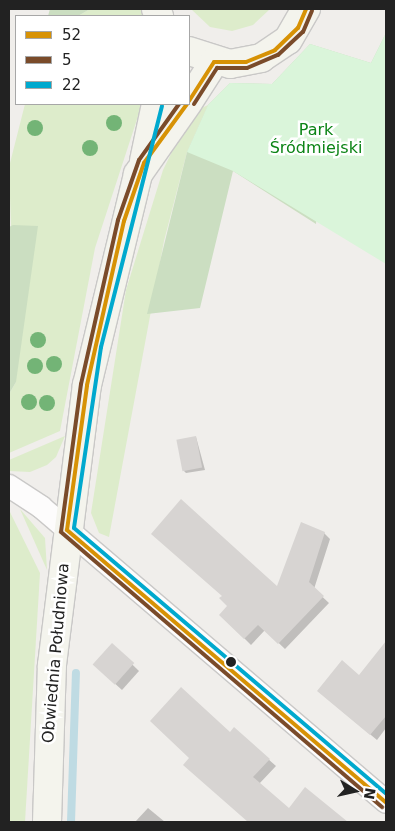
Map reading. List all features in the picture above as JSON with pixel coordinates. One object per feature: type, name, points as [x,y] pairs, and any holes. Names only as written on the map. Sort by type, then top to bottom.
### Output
[{"type":"main road","points":[[190,51],[214,62],[246,62],[276,50],[298,28],[306,9]]},
{"type":"main road","name":"Obwiednia Południowa","points":[[190,99],[214,62]]},
{"type":"main road","name":"Obwiednia Południowa","points":[[46,822],[50,697],[67,530],[95,346],[124,221],[144,163],[156,105]]},
{"type":"main road","name":"Obwiednia Południowa","points":[[144,163],[186,105]]},
{"type":"street","points":[[9,486],[67,530],[386,802]]},
{"type":"green space","points":[[50,9],[90,9],[80,15],[48,15]]},
{"type":"green space","points":[[90,9],[145,9],[145,15],[80,15]]},
{"type":"green space","points":[[191,9],[270,9],[253,25],[232,31],[210,27]]},
{"type":"green space","name":"Park Śródmiejski","points":[[386,33],[318,196],[316,224],[233,171],[200,308],[147,314],[187,152],[208,105],[230,83],[272,84],[310,44],[371,63]]},
{"type":"green space","name":"Park Śródmiejski","points":[[386,33],[386,264],[233,171],[187,152],[208,105],[230,83],[272,84],[310,44],[371,63]]},
{"type":"green space","points":[[25,105],[142,105],[95,248],[60,431],[9,453],[9,394],[16,382],[9,167]]},
{"type":"green space","points":[[208,105],[187,152],[164,241],[109,537],[99,533],[91,513],[126,290],[163,170],[191,113]]},
{"type":"green space","points":[[13,225],[38,226],[16,382],[9,394],[9,227]]},
{"type":"green space","points":[[65,436],[56,457],[47,465],[30,472],[9,471],[9,460]]},
{"type":"green space","points":[[20,509],[45,538],[47,570]]},
{"type":"green space","points":[[9,510],[40,573],[25,822],[9,822]]},
{"type":"building","points":[[196,436],[202,467],[182,471],[176,440]]},
{"type":"building","points":[[181,499],[277,586],[301,522],[325,532],[309,582],[324,596],[278,644],[258,625],[244,639],[219,615],[227,606],[219,598],[222,596],[151,534]]},
{"type":"building","points":[[386,641],[386,716],[370,735],[317,691],[342,660],[359,675]]},
{"type":"building","points":[[112,643],[134,663],[115,685],[93,665]]},
{"type":"building","points":[[181,687],[230,732],[234,727],[270,759],[253,777],[289,808],[305,787],[348,822],[248,822],[183,765],[189,758],[150,721]]},
{"type":"waterway","points":[[71,822],[76,673]]},
{"type":"transit line","name":"52","points":[[190,99],[214,62],[246,62],[275,50],[298,28],[306,9]]},
{"type":"transit line","name":"5","points":[[194,104],[217,68],[247,68],[278,55],[303,32],[312,11]]},
{"type":"transit line","name":"5","points":[[178,105],[139,160],[118,220],[81,384],[61,532],[382,807]]},
{"type":"transit line","name":"52","points":[[67,530],[87,385],[124,221],[144,163],[186,105]]},
{"type":"transit line","name":"22","points":[[162,106],[101,347],[74,528],[386,794]]},
{"type":"transit line","name":"52","points":[[67,530],[386,802]]}]
